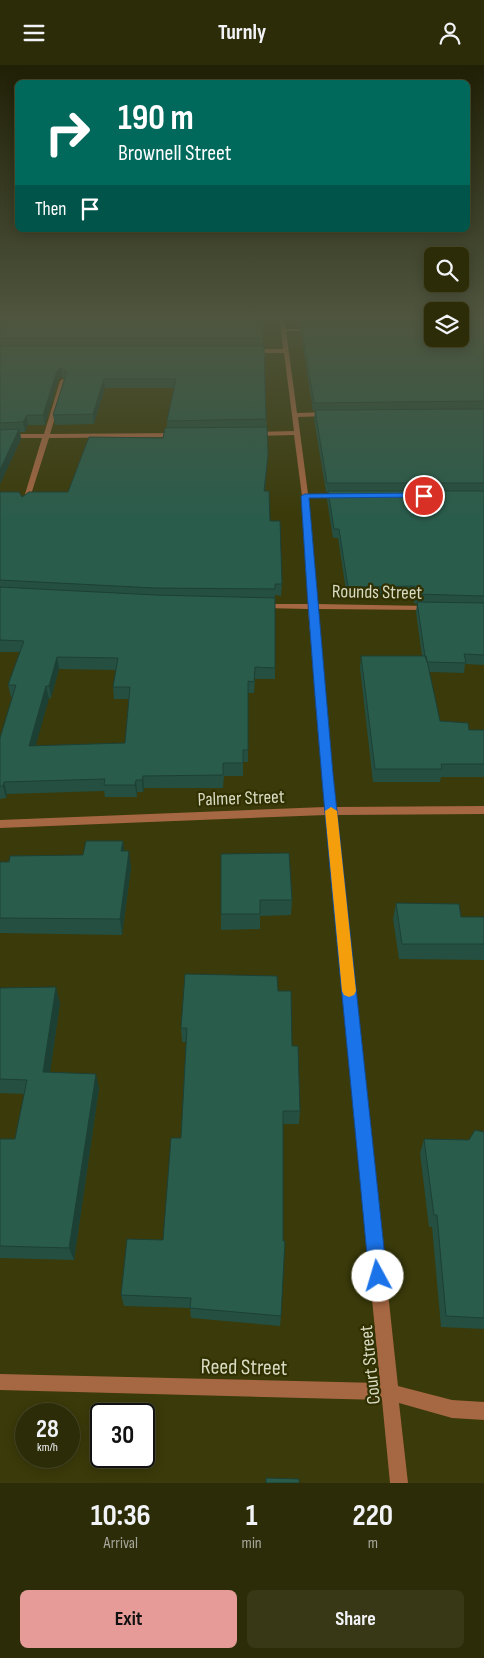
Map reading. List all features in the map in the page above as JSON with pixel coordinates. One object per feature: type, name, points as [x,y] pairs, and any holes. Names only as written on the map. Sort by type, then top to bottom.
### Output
[{"type":"street","points":[[26,504],[62,385]]},
{"type":"street","name":"Court Street","points":[[290,385],[305,496],[312,607],[331,811],[399,1483]]},
{"type":"street","points":[[295,415],[335,414]]},
{"type":"street","points":[[249,434],[298,433]]},
{"type":"street","points":[[0,436],[181,435]]},
{"type":"street","points":[[305,496],[345,496]]},
{"type":"street","name":"Rounds Street","points":[[254,605],[436,608]]},
{"type":"street","name":"Palmer Street","points":[[0,825],[331,811],[484,810]]},
{"type":"street","name":"Reed Street","points":[[0,1382],[390,1392],[452,1409],[484,1411]]},
{"type":"building","points":[[0,385],[52,385],[43,415],[27,415],[23,422],[0,423]]},
{"type":"building","points":[[63,385],[102,385],[93,414],[53,415]]},
{"type":"building","points":[[175,385],[265,385],[266,419],[167,421]]},
{"type":"building","points":[[311,385],[484,385],[484,401],[314,403]]},
{"type":"building","points":[[484,409],[484,483],[327,483],[315,410]]},
{"type":"building","points":[[267,427],[268,454],[264,491],[269,491],[270,521],[280,521],[282,584],[275,584],[275,589],[155,588],[0,580],[0,492],[19,492],[22,497],[29,492],[68,492],[89,437],[163,438],[165,428]]},
{"type":"building","points":[[19,429],[0,470],[0,430]]},
{"type":"building","points":[[328,491],[484,491],[484,596],[416,594],[415,586],[348,587],[339,529],[334,529]]},
{"type":"building","points":[[0,587],[155,595],[275,598],[275,668],[255,667],[254,682],[248,681],[248,750],[243,750],[243,763],[223,763],[223,775],[143,776],[142,780],[136,780],[135,785],[104,785],[105,779],[4,782],[3,786],[0,786],[0,738],[16,685],[8,685],[24,641],[0,640]],"holes":[[[57,657],[118,658],[113,687],[130,687],[125,743],[29,746],[46,686],[49,686]]]},
{"type":"building","points":[[417,602],[484,603],[484,655],[464,654],[466,663],[427,662]]},
{"type":"building","points":[[361,656],[426,656],[440,721],[468,723],[469,730],[484,730],[484,764],[441,764],[442,769],[375,769]]},
{"type":"building","points":[[86,841],[123,841],[121,851],[129,851],[120,919],[0,918],[0,862],[9,862],[10,856],[83,855]]},
{"type":"building","points":[[289,853],[292,900],[260,900],[260,914],[221,914],[221,854]]},
{"type":"building","points":[[396,903],[459,904],[461,917],[484,917],[484,944],[402,944]]},
{"type":"building","points":[[185,974],[277,976],[278,991],[291,991],[292,1046],[298,1046],[300,1111],[283,1111],[283,1241],[285,1241],[281,1316],[190,1308],[191,1298],[121,1295],[127,1239],[163,1240],[171,1138],[181,1138],[187,1028],[181,1028]]},
{"type":"building","points":[[56,987],[43,1072],[96,1074],[69,1248],[0,1246],[0,1139],[15,1139],[27,1080],[0,1079],[0,988]]},
{"type":"building","points":[[475,1130],[484,1132],[484,1318],[446,1316],[437,1215],[434,1215],[424,1139],[469,1140]]},
{"type":"building","points":[[266,1478],[299,1479],[299,1483],[266,1483]]},
{"type":"slow traffic","points":[[331,811],[349,991]]},
{"type":"route","points":[[378,1276],[327,774],[312,607],[305,496],[424,496]]}]
